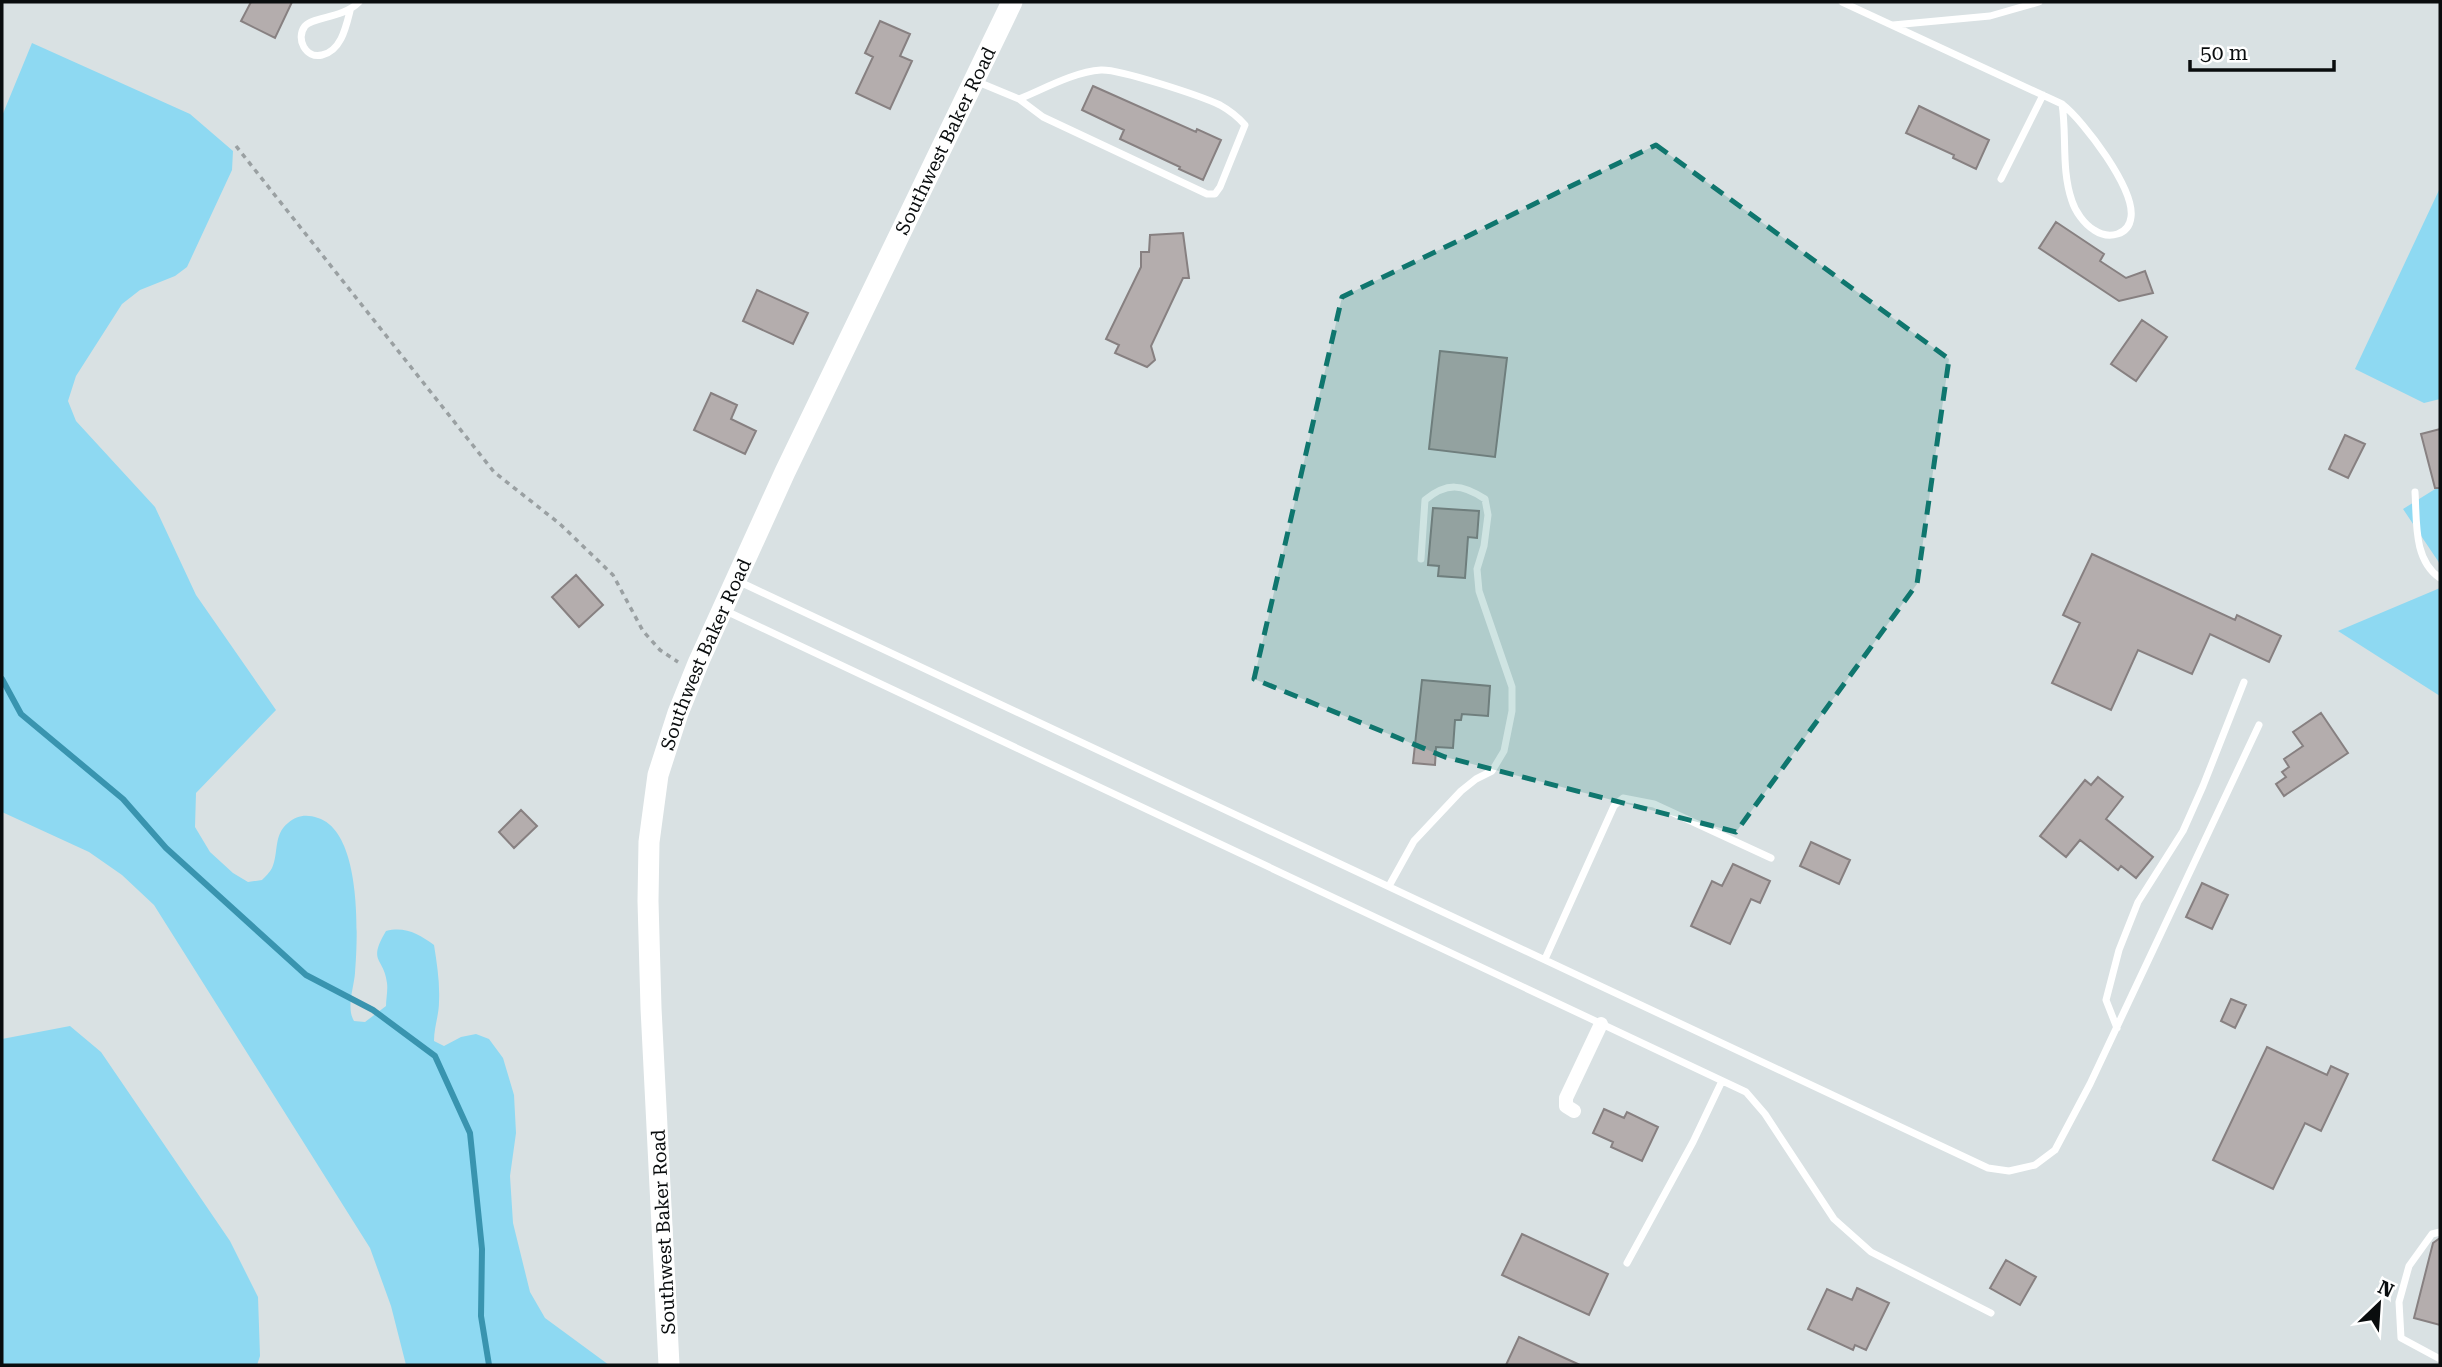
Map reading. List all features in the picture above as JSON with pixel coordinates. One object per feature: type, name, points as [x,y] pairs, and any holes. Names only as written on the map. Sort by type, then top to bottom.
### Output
[{"type":"main road","name":"Southwest Baker Road","points":[[670,1365],[651,1008],[648,861],[658,775],[678,713],[722,610],[797,447],[1012,2]]},
{"type":"street","points":[[1574,1111],[1566,1106],[1566,1098],[1601,1024]]},
{"type":"lane","points":[[351,11],[305,26],[300,38],[304,49],[310,54],[320,56],[331,51],[340,42],[351,11],[359,2]]},
{"type":"lane","points":[[1842,2],[2062,104],[2077,116],[2129,199],[2132,216],[2127,229],[2119,234],[2107,235],[2094,230],[2076,211],[2067,182],[2062,104]]},
{"type":"lane","points":[[1892,25],[1990,16],[2039,2]]},
{"type":"lane","points":[[974,80],[1019,99],[1043,117],[1207,194],[1215,194],[1220,187],[1245,125],[1219,105],[1128,75],[1101,70],[1019,99]]},
{"type":"lane","points":[[2001,179],[2043,95]]},
{"type":"lane","points":[[1389,886],[1414,841],[1461,791],[1492,771],[1504,751],[1512,711],[1512,687],[1479,591],[1477,569],[1484,546],[1488,515],[1485,499],[1472,490],[1452,486],[1437,490],[1425,500],[1421,559]]},
{"type":"lane","points":[[2415,492],[2423,559],[2440,578]]},
{"type":"lane","points":[[736,580],[1988,1168],[2009,1171],[2035,1165],[2055,1150],[2117,1028],[2259,725]]},
{"type":"lane","points":[[722,610],[1746,1092],[1765,1114],[1834,1219],[1847,1233],[1871,1252],[1992,1313]]},
{"type":"lane","points":[[2117,1028],[2106,1000],[2119,950],[2138,902],[2183,831],[2244,682]]},
{"type":"lane","points":[[1545,959],[1614,806],[1623,799],[1654,804],[1771,858]]},
{"type":"lane","points":[[1627,1263],[1693,1142],[1722,1081]]},
{"type":"lane","points":[[2440,1232],[2432,1234],[2409,1266],[2399,1303],[2401,1338],[2440,1359]]},
{"type":"path","points":[[236,146],[494,472],[560,524],[589,552],[612,575],[643,631],[660,650],[695,671]]},
{"type":"highlighted area","points":[[1656,145],[1949,359],[1917,584],[1736,832],[1445,757],[1254,679],[1342,297]]},
{"type":"shaded area","points":[[32,43],[190,114],[233,151],[232,170],[187,267],[175,276],[140,290],[122,304],[76,376],[68,401],[76,421],[155,507],[196,595],[276,710],[196,793],[195,827],[210,852],[233,873],[248,882],[262,880],[270,871],[280,833],[291,820],[310,816],[332,827],[343,843],[354,887],[357,935],[351,1004],[354,1021],[365,1022],[386,1006],[387,983],[377,955],[380,941],[386,931],[411,932],[434,945],[439,1007],[434,1041],[444,1046],[461,1037],[476,1034],[489,1039],[503,1058],[514,1095],[516,1133],[510,1176],[513,1223],[530,1292],[545,1318],[609,1365],[406,1365],[391,1306],[370,1248],[154,905],[122,875],[89,852],[2,812],[2,116]]},
{"type":"shaded area","points":[[2440,188],[2440,399],[2424,403],[2355,369]]},
{"type":"shaded area","points":[[2440,486],[2440,564],[2403,509]]},
{"type":"shaded area","points":[[2440,588],[2440,696],[2338,631]]},
{"type":"shaded area","points":[[70,1026],[101,1052],[230,1241],[258,1297],[260,1356],[257,1365],[2,1365],[2,1039]]},
{"type":"building","points":[[251,2],[292,2],[275,38],[241,21]]},
{"type":"building","points":[[880,21],[910,34],[900,56],[912,61],[890,109],[856,93],[873,57],[865,53]]},
{"type":"building","points":[[1093,86],[1196,132],[1197,129],[1221,140],[1203,180],[1120,139],[1124,130],[1082,110]]},
{"type":"building","points":[[1919,106],[1989,140],[1976,169],[1953,158],[1954,155],[1906,133]]},
{"type":"building","points":[[2056,222],[2104,254],[2100,261],[2126,278],[2145,271],[2153,293],[2119,301],[2039,248]]},
{"type":"building","points":[[1183,233],[1189,278],[1183,278],[1151,346],[1155,360],[1147,367],[1115,353],[1119,345],[1106,339],[1141,267],[1141,252],[1149,252],[1150,235]]},
{"type":"building","points":[[757,290],[808,313],[793,344],[743,321]]},
{"type":"building","points":[[2142,320],[2167,337],[2136,381],[2111,364]]},
{"type":"building","points":[[1440,351],[1507,358],[1495,457],[1429,449]]},
{"type":"building","points":[[711,393],[737,405],[731,419],[756,431],[745,454],[694,430]]},
{"type":"building","points":[[2440,429],[2440,488],[2435,488],[2421,434]]},
{"type":"building","points":[[2345,435],[2365,444],[2348,478],[2329,469]]},
{"type":"building","points":[[1433,508],[1479,511],[1477,538],[1468,537],[1465,578],[1438,576],[1439,566],[1428,565]]},
{"type":"building","points":[[2092,554],[2235,620],[2237,615],[2281,636],[2269,662],[2210,634],[2192,674],[2138,650],[2111,710],[2052,683],[2080,623],[2063,615]]},
{"type":"building","points":[[576,575],[603,605],[579,627],[552,597]]},
{"type":"building","points":[[1422,680],[1490,686],[1488,716],[1462,714],[1461,720],[1455,720],[1453,748],[1436,747],[1435,765],[1413,763]]},
{"type":"building","points":[[2321,713],[2348,753],[2284,796],[2276,784],[2286,777],[2282,772],[2289,767],[2284,759],[2303,746],[2293,732]]},
{"type":"building","points":[[2098,777],[2123,797],[2106,819],[2153,857],[2136,878],[2121,866],[2118,870],[2080,840],[2066,857],[2040,836],[2085,780],[2091,785]]},
{"type":"building","points":[[521,810],[537,826],[514,848],[499,832]]},
{"type":"building","points":[[1811,842],[1850,860],[1839,884],[1800,866]]},
{"type":"building","points":[[1733,864],[1770,881],[1760,903],[1751,899],[1730,944],[1691,926],[1712,881],[1722,886]]},
{"type":"building","points":[[2202,883],[2228,895],[2212,929],[2186,917]]},
{"type":"building","points":[[2231,999],[2246,1005],[2235,1028],[2221,1021]]},
{"type":"building","points":[[2267,1047],[2327,1075],[2331,1066],[2348,1074],[2321,1131],[2305,1123],[2273,1189],[2213,1160]]},
{"type":"building","points":[[1604,1109],[1624,1118],[1627,1112],[1658,1127],[1642,1161],[1611,1147],[1613,1142],[1593,1133]]},
{"type":"building","points":[[1522,1234],[1608,1274],[1589,1315],[1502,1275]]},
{"type":"building","points":[[2440,1238],[2440,1325],[2414,1318],[2433,1243]]},
{"type":"building","points":[[2006,1260],[2036,1277],[2020,1305],[1990,1288]]},
{"type":"building","points":[[1857,1288],[1889,1303],[1866,1350],[1855,1345],[1853,1350],[1808,1329],[1827,1289],[1852,1300]]},
{"type":"building","points":[[1519,1337],[1580,1365],[1506,1365]]},
{"type":"waterway","points":[[2,679],[21,714],[123,799],[166,848],[306,975],[373,1010],[435,1056],[470,1133],[482,1249],[481,1316],[489,1365]]}]
